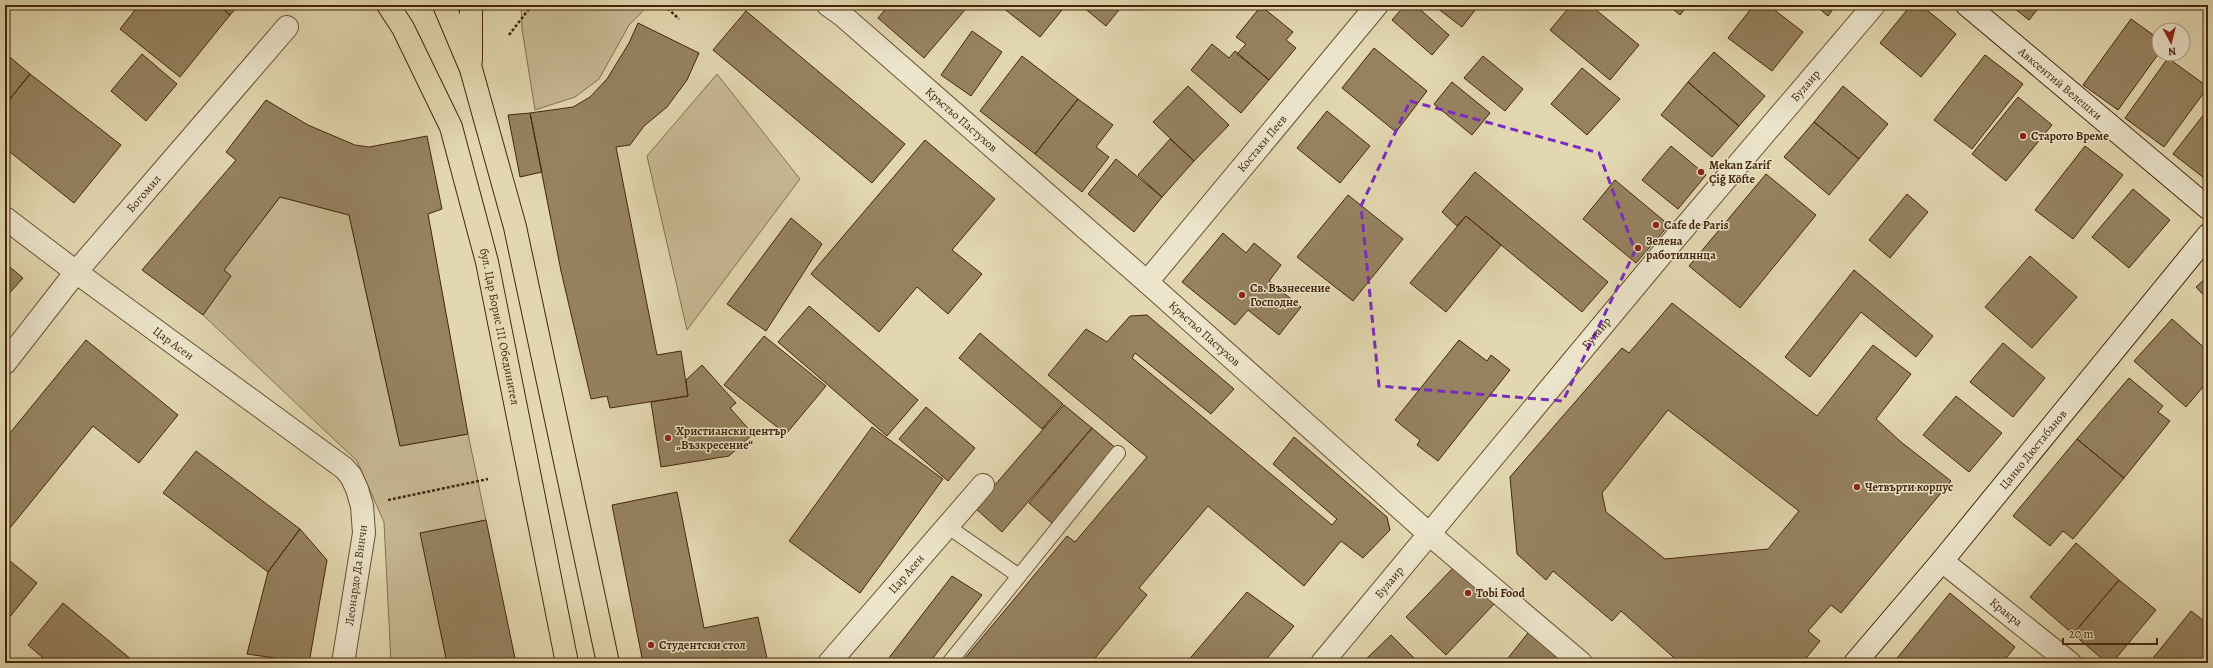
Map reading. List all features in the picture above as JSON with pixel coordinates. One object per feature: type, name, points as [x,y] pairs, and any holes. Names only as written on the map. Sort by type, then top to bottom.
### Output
[{"type":"main road","name":"бул. Цар Борис III Обединител","points":[[388,5],[403,28],[453,135],[487,262],[568,663]]},
{"type":"main road","points":[[444,5],[471,69],[515,227],[608,663]]},
{"type":"main road","points":[[471,5],[471,69]]},
{"type":"street","name":"Костаки Пеев","points":[[1147,282],[1377,5]]},
{"type":"street","name":"Булаир","points":[[1322,663],[1428,533],[1656,261],[1874,5]]},
{"type":"street","name":"Авксентий Велешки","points":[[1967,5],[2208,208]]},
{"type":"street","name":"Кръстьо Пастухов","points":[[840,8],[1428,533],[1581,663]]},
{"type":"street","name":"Богомил","points":[[5,363],[76,272],[287,27]]},
{"type":"street","name":"Цар Асен","points":[[5,218],[76,272],[344,468]]},
{"type":"street","name":"Цанко Дюстабанов","points":[[1855,663],[1942,561],[2208,235]]},
{"type":"street","name":"Леонардо Да Винчи","points":[[343,663],[364,533],[362,506],[351,476],[344,468]]},
{"type":"street","name":"Цар Асен","points":[[829,663],[983,485]]},
{"type":"street","name":"Кракра","points":[[1942,561],[2070,663]]},
{"type":"lane","points":[[949,663],[1118,453]]},
{"type":"lane","points":[[947,526],[1019,576]]},
{"type":"path","points":[[509,35],[532,5]]},
{"type":"path","points":[[664,5],[680,19]]},
{"type":"path","points":[[362,506],[488,479]]},
{"type":"highlighted area","points":[[1410,101],[1599,153],[1635,251],[1563,401],[1379,386],[1361,206]]},
{"type":"shaded area","points":[[521,5],[649,5],[629,25],[599,79],[575,97],[535,110],[522,29]]},
{"type":"shaded area","points":[[717,74],[800,179],[687,330],[647,156]]},
{"type":"shaded area","points":[[280,197],[349,215],[400,446],[468,434],[486,520],[421,533],[447,663],[391,663],[384,522],[357,461],[203,315],[231,276],[224,270]]},
{"type":"building","points":[[139,5],[218,5],[230,15],[180,77],[120,29]]},
{"type":"building","points":[[218,5],[239,5],[230,15]]},
{"type":"building","points":[[889,5],[969,5],[924,58],[878,18]]},
{"type":"building","points":[[1005,5],[1066,5],[1040,37],[1003,8]]},
{"type":"building","points":[[1084,5],[1123,5],[1106,26],[1083,7]]},
{"type":"building","points":[[1405,5],[1415,5],[1449,35],[1432,55],[1392,20]]},
{"type":"building","points":[[1433,5],[1479,5],[1462,27]]},
{"type":"building","points":[[1571,5],[1590,5],[1639,45],[1610,80],[1550,30]]},
{"type":"building","points":[[1668,5],[1688,5],[1680,15]]},
{"type":"building","points":[[1754,5],[1768,5],[1803,32],[1772,71],[1728,38]]},
{"type":"building","points":[[1815,5],[1836,5],[1828,16]]},
{"type":"building","points":[[1911,5],[1921,5],[1956,34],[1921,77],[1880,43]]},
{"type":"building","points":[[2010,5],[2041,5],[2029,20]]},
{"type":"building","points":[[1261,6],[1293,32],[1286,40],[1296,48],[1269,80],[1237,54],[1246,44],[1236,37]]},
{"type":"building","points":[[746,11],[905,144],[872,183],[713,50]]},
{"type":"building","points":[[2131,19],[2151,33],[2151,62],[2153,62],[2118,110],[2083,85]]},
{"type":"building","points":[[638,23],[699,53],[687,80],[667,107],[644,126],[630,145],[616,147],[657,355],[681,351],[688,396],[610,408],[607,396],[591,399],[561,271],[530,113],[573,107],[590,97],[607,79],[629,43]]},
{"type":"building","points":[[972,31],[1002,52],[971,96],[941,75]]},
{"type":"building","points":[[1212,44],[1229,58],[1235,51],[1269,80],[1241,113],[1191,70]]},
{"type":"building","points":[[1374,48],[1427,91],[1396,132],[1342,88]]},
{"type":"building","points":[[1714,52],[1765,96],[1739,126],[1688,82]]},
{"type":"building","points":[[5,53],[30,74],[5,105]]},
{"type":"building","points":[[142,54],[177,84],[146,121],[111,91]]},
{"type":"building","points":[[1985,55],[2023,84],[1972,149],[1934,120]]},
{"type":"building","points":[[1022,56],[1078,99],[1035,154],[980,111]]},
{"type":"building","points":[[1483,56],[1523,89],[1505,111],[1464,78]]},
{"type":"building","points":[[2165,62],[2174,62],[2208,87],[2164,147],[2125,118]]},
{"type":"building","points":[[1582,68],[1620,99],[1587,135],[1551,104]]},
{"type":"building","points":[[30,74],[121,145],[74,203],[5,148],[5,105]]},
{"type":"building","points":[[1452,82],[1490,113],[1472,135],[1434,104]]},
{"type":"building","points":[[1688,82],[1739,126],[1712,157],[1661,115]]},
{"type":"building","points":[[1188,86],[1229,125],[1194,161],[1153,122]]},
{"type":"building","points":[[1843,86],[1888,124],[1859,159],[1814,122]]},
{"type":"building","points":[[2018,97],[2052,125],[2006,181],[1972,154]]},
{"type":"building","points":[[1078,99],[1113,125],[1096,147],[1109,157],[1082,192],[1035,154]]},
{"type":"building","points":[[266,100],[308,125],[355,145],[369,147],[427,136],[442,209],[428,214],[468,434],[400,446],[349,215],[280,197],[224,270],[231,276],[203,315],[142,270],[236,160],[226,152]]},
{"type":"building","points":[[2208,109],[2208,181],[2173,154]]},
{"type":"building","points":[[1327,111],[1370,146],[1340,183],[1297,148]]},
{"type":"building","points":[[530,113],[542,172],[520,177],[508,115]]},
{"type":"building","points":[[1814,122],[1859,159],[1829,195],[1784,157]]},
{"type":"building","points":[[1170,139],[1194,161],[1162,197],[1138,175]]},
{"type":"building","points":[[925,140],[995,199],[952,250],[982,274],[948,314],[917,287],[879,332],[811,274]]},
{"type":"building","points":[[1671,146],[1706,175],[1678,209],[1642,180]]},
{"type":"building","points":[[2085,146],[2123,175],[2073,239],[2035,210]]},
{"type":"building","points":[[1116,159],[1162,197],[1134,232],[1088,194]]},
{"type":"building","points":[[1475,172],[1608,282],[1582,312],[1466,216],[1457,226],[1442,212]]},
{"type":"building","points":[[1766,174],[1816,215],[1740,308],[1689,266]]},
{"type":"building","points":[[1615,180],[1669,225],[1636,263],[1583,219]]},
{"type":"building","points":[[2133,189],[2170,220],[2129,268],[2092,237]]},
{"type":"building","points":[[1907,194],[1928,212],[1890,258],[1869,240]]},
{"type":"building","points":[[1348,195],[1403,239],[1353,301],[1297,257]]},
{"type":"building","points":[[1466,216],[1501,245],[1446,312],[1410,283]]},
{"type":"building","points":[[791,218],[822,244],[766,331],[727,304]]},
{"type":"building","name":"Св. Възнесение Господне","points":[[1223,233],[1246,253],[1254,243],[1281,265],[1269,281],[1301,307],[1279,335],[1248,310],[1235,325],[1182,282]]},
{"type":"building","points":[[2030,256],[2077,297],[2032,348],[1985,307]]},
{"type":"building","points":[[5,263],[23,278],[5,298]]},
{"type":"building","points":[[1854,270],[1933,336],[1916,357],[1861,312],[1810,377],[1785,357]]},
{"type":"building","points":[[2208,276],[2208,300],[2196,287]]},
{"type":"building","name":"Четвърти корпус","points":[[1672,303],[1817,416],[1873,345],[1911,374],[1876,419],[1901,442],[1951,481],[1841,613],[1831,605],[1808,631],[1820,641],[1802,663],[1680,663],[1621,611],[1612,621],[1553,571],[1546,580],[1517,554],[1510,477],[1622,348],[1629,353]],"holes":[[[1668,410],[1799,511],[1768,549],[1665,559],[1606,512],[1602,493]]]},
{"type":"building","points":[[809,306],[918,400],[887,436],[778,342]]},
{"type":"building","points":[[1147,315],[1234,389],[1211,414],[1135,353],[1132,358],[1332,525],[1337,519],[1273,464],[1294,437],[1387,517],[1390,530],[1363,558],[1341,541],[1304,586],[1208,506],[1139,588],[1147,595],[1091,663],[971,663],[965,658],[1067,536],[1075,542],[1147,457],[1048,375],[1086,329],[1107,342],[1130,316]]},
{"type":"building","points":[[2172,319],[2208,351],[2208,381],[2186,407],[2134,361]]},
{"type":"building","points":[[980,333],[1063,404],[1042,429],[959,358]]},
{"type":"building","points":[[764,336],[826,386],[786,434],[724,385]]},
{"type":"building","points":[[86,340],[178,415],[139,463],[93,426],[5,534],[5,439]]},
{"type":"building","points":[[1459,340],[1487,361],[1491,355],[1510,370],[1438,461],[1417,445],[1420,440],[1395,420]]},
{"type":"building","points":[[2003,343],[2045,378],[2013,417],[1970,382]]},
{"type":"building","points":[[702,365],[736,403],[730,408],[753,434],[729,456],[661,467],[651,402],[688,396],[686,380]]},
{"type":"building","points":[[2129,378],[2163,406],[2158,412],[2170,421],[2124,478],[2077,439]]},
{"type":"building","points":[[1956,396],[2002,433],[1969,472],[1923,435]]},
{"type":"building","points":[[1064,405],[1092,428],[1002,532],[975,508]]},
{"type":"building","points":[[926,407],[975,448],[948,481],[899,439]]},
{"type":"building","points":[[872,427],[943,479],[860,593],[789,541]]},
{"type":"building","points":[[1092,428],[1117,449],[1053,524],[1029,503]]},
{"type":"building","points":[[2077,439],[2124,478],[2073,539],[2063,531],[2050,546],[2013,516]]},
{"type":"building","points":[[196,451],[300,529],[268,572],[163,493]]},
{"type":"building","points":[[677,492],[704,628],[758,617],[768,663],[643,663],[612,505]]},
{"type":"building","points":[[486,520],[516,663],[447,663],[420,533]]},
{"type":"building","points":[[300,529],[327,560],[309,663],[247,654],[268,572]]},
{"type":"building","points":[[2076,543],[2119,580],[2073,634],[2030,597]]},
{"type":"building","points":[[5,557],[37,583],[5,623]]},
{"type":"building","points":[[1454,567],[1494,604],[1446,655],[1406,617]]},
{"type":"building","points":[[952,576],[982,595],[929,663],[885,663]]},
{"type":"building","points":[[2119,580],[2156,610],[2112,663],[2107,663],[2073,634]]},
{"type":"building","points":[[1247,592],[1294,626],[1263,663],[1186,663]]},
{"type":"building","points":[[1950,593],[2015,647],[2002,663],[1893,663]]},
{"type":"building","points":[[63,603],[132,660],[129,663],[49,663],[28,645]]},
{"type":"building","points":[[2191,611],[2208,624],[2208,663],[2149,663]]},
{"type":"building","points":[[1528,633],[1564,662],[1564,663],[1504,663]]},
{"type":"building","points":[[1391,635],[1419,663],[1362,663]]},
{"type":"place","name":"Старото Време","points":[[2023,136]]},
{"type":"place","name":"Mekan Zarif Çiğ Köfte","points":[[1701,172]]},
{"type":"place","name":"Cafe de Paris","points":[[1656,225]]},
{"type":"place","name":"Зелена работилннца","points":[[1638,248]]},
{"type":"place","name":"Св. Възнесение Господне","points":[[1242,295]]},
{"type":"place","name":"Христиански център „Възкресение“","points":[[668,438]]},
{"type":"place","name":"Четвърти корпус","points":[[1857,487]]},
{"type":"place","name":"Tobi Food","points":[[1468,593]]},
{"type":"place","name":"Студентски стол","points":[[651,645]]}]
